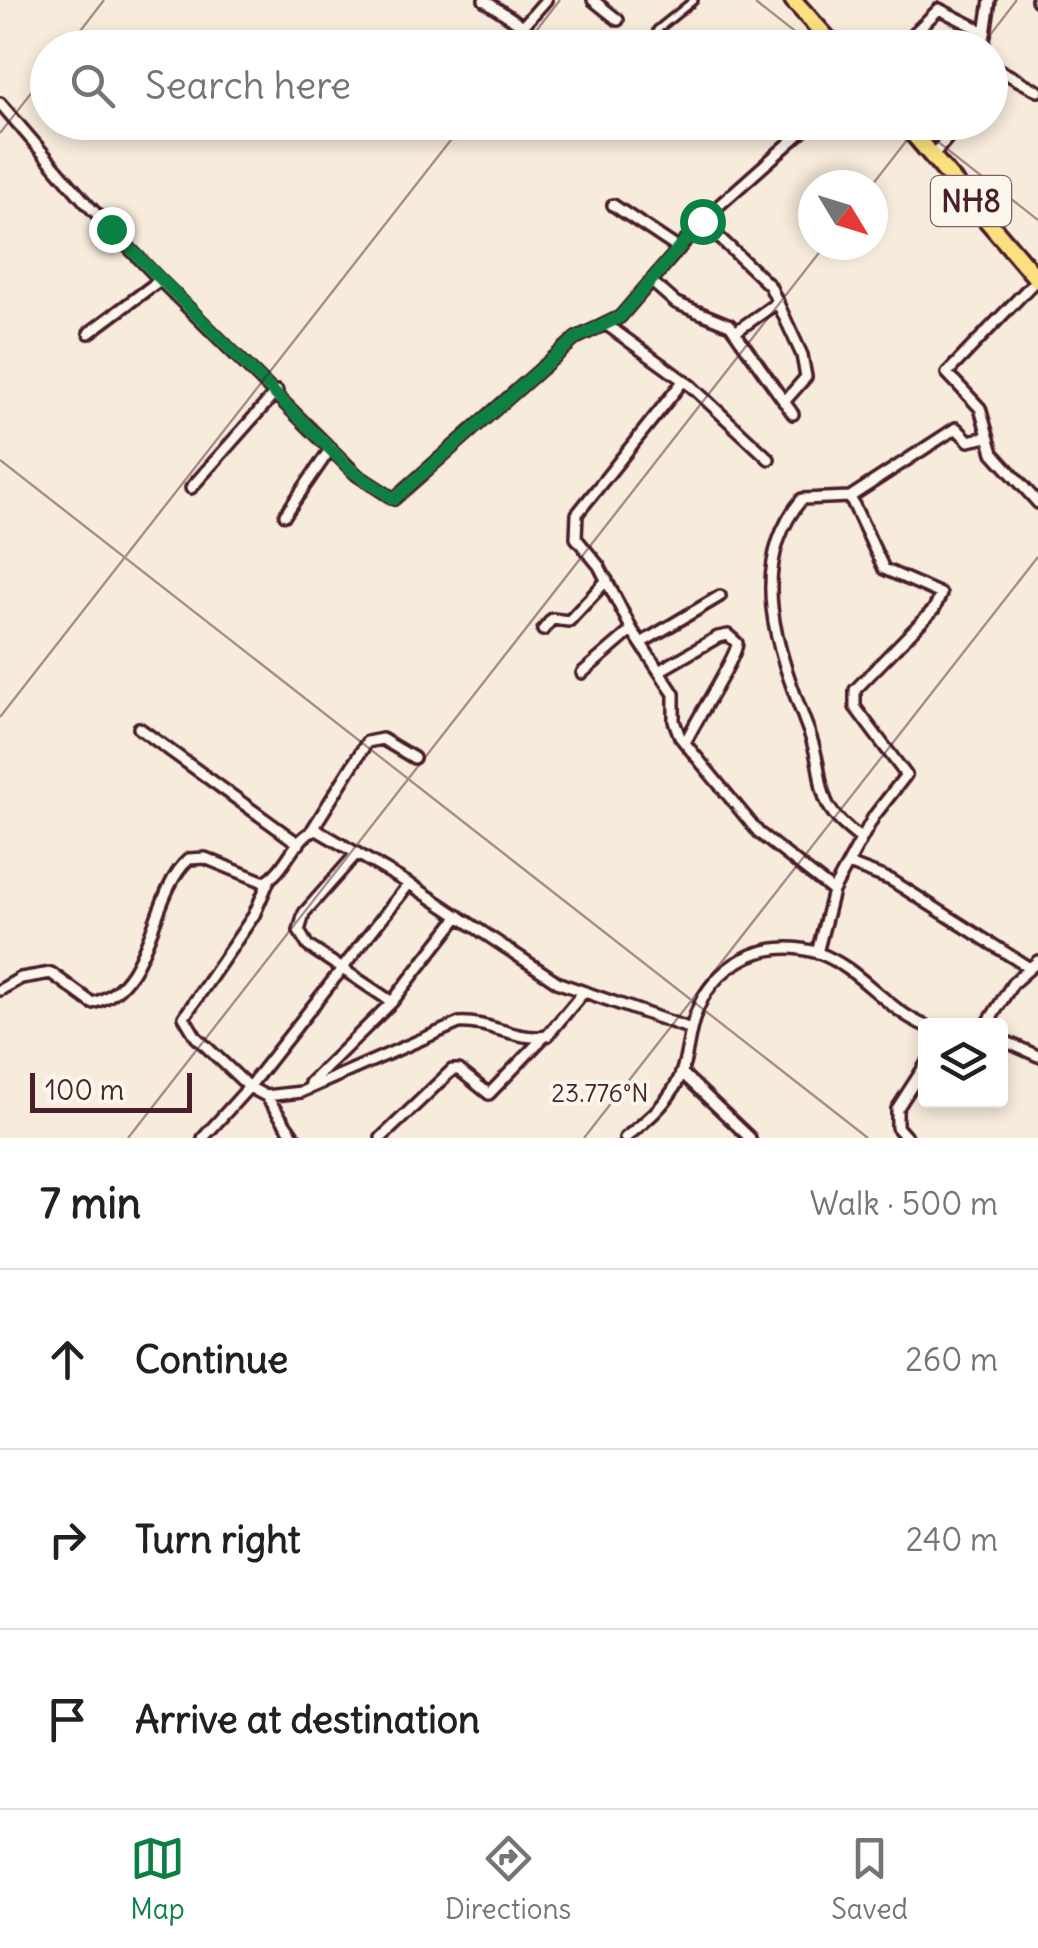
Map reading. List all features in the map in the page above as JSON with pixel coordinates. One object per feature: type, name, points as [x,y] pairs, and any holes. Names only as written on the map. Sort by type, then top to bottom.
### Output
[{"type":"highway","points":[[793,0],[820,30]]},
{"type":"highway","name":"NH8","points":[[919,140],[1038,279]]},
{"type":"street","points":[[484,0],[523,26],[546,0]]},
{"type":"street","points":[[593,0],[618,20]]},
{"type":"street","points":[[985,30],[990,0]]},
{"type":"street","points":[[917,30],[939,9],[981,30]]},
{"type":"street","points":[[1008,75],[1038,91]]},
{"type":"street","points":[[0,103],[30,138]]},
{"type":"street","points":[[32,140],[86,204],[160,280],[277,391],[357,475],[394,499],[576,338],[592,326],[607,324],[652,282],[702,221],[793,140]]},
{"type":"street","points":[[933,155],[946,140]]},
{"type":"street","points":[[613,205],[679,249]]},
{"type":"street","points":[[702,221],[759,274],[778,302],[808,370],[802,384],[784,402]]},
{"type":"street","points":[[1038,279],[946,373],[980,408],[986,437],[1006,470],[1038,504]]},
{"type":"street","points":[[88,333],[160,280]]},
{"type":"street","points":[[652,282],[676,303],[714,314],[736,332],[793,414]]},
{"type":"street","points":[[736,332],[778,302]]},
{"type":"street","points":[[607,324],[684,380],[769,459]]},
{"type":"street","points":[[684,380],[577,514],[576,538],[608,580],[632,630],[674,694],[676,730],[685,743],[759,833],[834,891]]},
{"type":"street","points":[[191,488],[277,391]]},
{"type":"street","points":[[860,838],[823,802],[817,759],[789,686],[768,592],[779,538],[802,499],[850,497],[956,428],[970,441],[986,437]]},
{"type":"street","points":[[285,515],[331,448]]},
{"type":"street","points":[[817,953],[834,891],[860,838],[906,775],[855,707],[855,690],[934,609],[941,594],[884,569],[850,497]]},
{"type":"street","points":[[543,630],[552,619],[569,621],[608,580]]},
{"type":"street","points":[[640,643],[720,596]]},
{"type":"street","points":[[582,673],[632,630]]},
{"type":"street","points":[[659,671],[718,636],[728,635],[736,642],[734,661],[710,692],[685,743]]},
{"type":"street","points":[[138,728],[298,844]]},
{"type":"street","points":[[294,1138],[266,1096],[249,1087],[196,1037],[184,1018],[254,914],[269,880],[312,830],[368,742],[382,739],[414,758]]},
{"type":"street","points":[[312,830],[331,835],[582,994],[691,1029]]},
{"type":"street","points":[[357,853],[304,913],[299,931],[308,946],[392,1002]]},
{"type":"street","points":[[0,990],[46,972],[92,1002],[106,998],[143,950],[176,872],[189,859],[204,858],[254,879],[269,880]]},
{"type":"street","points":[[849,864],[891,880],[1028,967]]},
{"type":"street","points":[[203,1138],[249,1087],[408,885]]},
{"type":"street","points":[[300,1092],[392,1002],[458,916]]},
{"type":"street","points":[[631,1136],[664,1102],[682,1073],[691,1029],[704,995],[734,962],[767,951],[817,953],[918,1022]]},
{"type":"street","points":[[992,1018],[1028,967],[1038,961]]},
{"type":"street","points":[[381,1138],[452,1070],[459,1070],[488,1094],[582,994]]},
{"type":"street","points":[[266,1096],[300,1092],[459,1023],[487,1022],[534,1038],[544,1036]]},
{"type":"street","points":[[1008,1043],[1038,1056]]},
{"type":"street","points":[[682,1073],[750,1138]]},
{"type":"street","points":[[907,1138],[895,1118],[918,1078]]},
{"type":"lane","points":[[657,30],[694,0]]},
{"type":"route","points":[[111,229],[277,391],[352,471],[385,497],[394,499],[457,439],[576,338],[592,326],[620,317],[702,221]]}]
